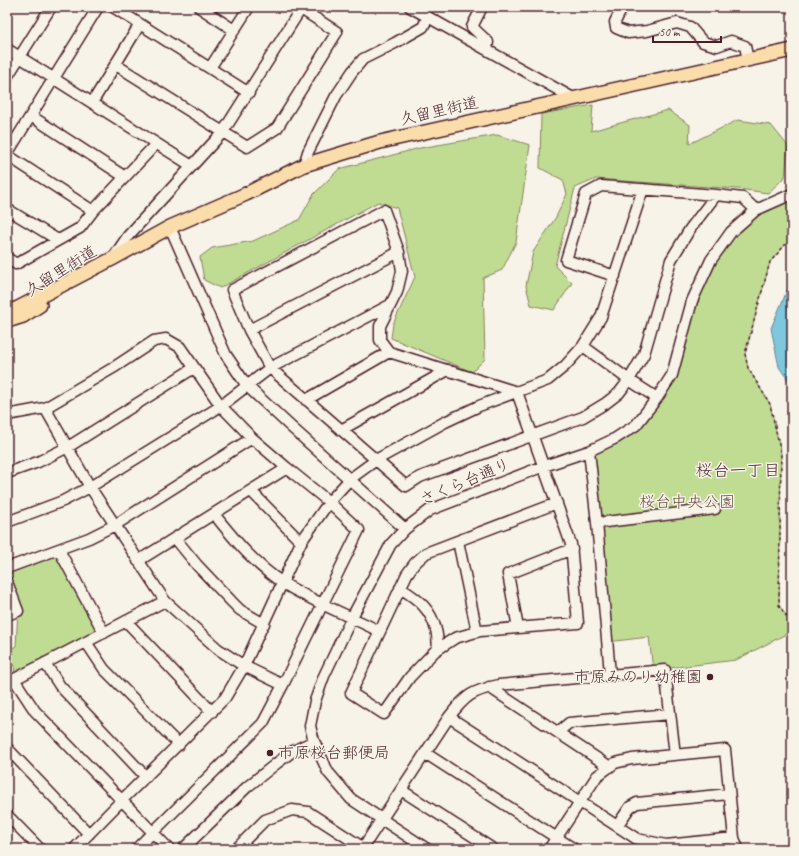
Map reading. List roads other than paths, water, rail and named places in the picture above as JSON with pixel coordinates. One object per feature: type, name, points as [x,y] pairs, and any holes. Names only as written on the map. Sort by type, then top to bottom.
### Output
[{"type":"main road","name":"久留里街道","points":[[7,312],[18,308],[112,259],[170,227],[246,194],[304,165],[380,142],[792,50]]},
{"type":"main road","name":"久留里街道","points":[[7,321],[23,316],[112,259]]},
{"type":"street","points":[[7,77],[51,7]]},
{"type":"street","points":[[93,211],[7,155],[98,7]]},
{"type":"street","points":[[113,7],[248,93]]},
{"type":"street","points":[[199,7],[234,30]]},
{"type":"street","points":[[210,68],[249,7]]},
{"type":"street","points":[[410,7],[573,98]]},
{"type":"street","points":[[482,7],[472,27],[488,42],[487,50]]},
{"type":"street","points":[[112,259],[128,236],[222,132],[302,8],[337,32],[277,128],[247,147],[222,132],[116,65]]},
{"type":"street","points":[[620,12],[615,22],[616,28],[628,33],[647,31],[677,23],[690,27],[703,42],[717,46],[731,40],[745,46],[748,60]]},
{"type":"street","points":[[304,165],[308,152],[333,103],[352,72],[363,59],[423,27],[428,17]]},
{"type":"street","points":[[92,103],[140,24]]},
{"type":"street","points":[[7,50],[192,166]]},
{"type":"street","points":[[30,116],[125,177]]},
{"type":"street","points":[[7,258],[16,264],[80,228],[93,211],[156,144]]},
{"type":"street","points":[[615,276],[566,260],[586,194],[601,186],[742,198],[756,210]]},
{"type":"street","points":[[74,849],[225,698],[244,666],[301,542],[329,502],[350,479],[376,460],[445,422],[480,406],[548,380],[566,366],[583,346],[601,317],[643,189]]},
{"type":"street","name":"さくら台通り","points":[[426,849],[351,799],[346,794],[328,772],[314,742],[310,726],[315,701],[324,676],[352,617],[391,544],[405,529],[430,510],[544,466],[589,451],[616,438],[636,425],[657,398],[672,375],[692,301],[711,260],[731,232],[756,210],[792,194]]},
{"type":"street","points":[[517,392],[389,352],[380,340],[380,326],[397,292],[402,271],[399,252],[384,210],[232,290],[249,330],[270,368],[406,486],[420,477],[589,413],[619,394],[644,354],[671,260],[690,229],[716,195]]},
{"type":"street","points":[[7,209],[58,240]]},
{"type":"street","points":[[170,227],[226,355],[247,386],[405,529]]},
{"type":"street","points":[[249,330],[399,252]]},
{"type":"street","points":[[7,522],[63,501],[90,487],[221,406],[270,368],[390,305]]},
{"type":"street","points":[[7,415],[45,408],[113,368],[154,341],[166,339],[180,347],[221,406],[252,438],[329,502],[359,530],[263,723],[136,849]]},
{"type":"street","points":[[583,346],[629,380],[657,398]]},
{"type":"street","points":[[306,400],[389,352]]},
{"type":"street","points":[[7,473],[38,462],[68,447],[194,368]]},
{"type":"street","points":[[341,430],[448,370]]},
{"type":"street","points":[[517,392],[557,503],[572,549],[578,623],[477,632],[455,638],[438,649],[410,677],[384,714],[351,693],[400,588],[415,563],[426,553],[557,503]]},
{"type":"street","points":[[45,408],[90,487],[165,601],[218,649],[244,666],[283,685]]},
{"type":"street","points":[[7,568],[59,550],[89,538],[115,525],[252,438]]},
{"type":"street","points":[[589,451],[597,523],[610,674]]},
{"type":"street","points":[[138,561],[287,468]]},
{"type":"street","points":[[250,491],[301,542]]},
{"type":"street","points":[[597,523],[715,509]]},
{"type":"street","points":[[214,514],[234,540],[254,560],[283,583],[322,604],[379,631]]},
{"type":"street","points":[[175,538],[197,565],[240,610],[264,624]]},
{"type":"street","points":[[458,541],[477,632]]},
{"type":"street","points":[[518,628],[508,574],[572,549]]},
{"type":"street","points":[[59,550],[104,633]]},
{"type":"street","points":[[7,582],[18,611],[7,615]]},
{"type":"street","points":[[400,588],[417,598],[429,613],[436,630],[438,649]]},
{"type":"street","points":[[165,601],[11,681],[35,711],[168,849]]},
{"type":"street","points":[[126,621],[212,712]]},
{"type":"street","points":[[86,642],[104,669],[179,745]]},
{"type":"street","points":[[45,663],[60,686],[146,777]]},
{"type":"street","points":[[236,849],[265,820],[292,810],[308,812],[364,848],[449,717],[462,700],[479,690],[489,687],[610,674],[665,670],[675,755]]},
{"type":"street","points":[[489,687],[610,767]]},
{"type":"street","points":[[558,732],[569,723],[670,714]]},
{"type":"street","points":[[449,717],[637,839],[666,845],[734,838]]},
{"type":"street","points":[[183,849],[247,787],[276,763],[293,751],[314,742]]},
{"type":"street","points":[[7,748],[89,834]]},
{"type":"street","points":[[549,849],[597,776],[615,763],[632,759],[725,750],[734,838],[738,849]]},
{"type":"street","points":[[426,753],[574,849]]},
{"type":"street","points":[[401,790],[493,849]]},
{"type":"street","points":[[617,826],[630,807],[637,803],[730,794]]},
{"type":"street","points":[[7,815],[40,849]]},
{"type":"water","points":[[792,279],[792,386],[779,367],[771,328]]},
{"type":"place","name":"市原みのり幼稚園","points":[[710,677]]},
{"type":"place","name":"市原桜台郵便局","points":[[270,753]]},
{"type":"district","name":"桜台一丁目","points":[[738,470]]},
{"type":"park label","name":"桜台中央公園","points":[[687,502]]}]
